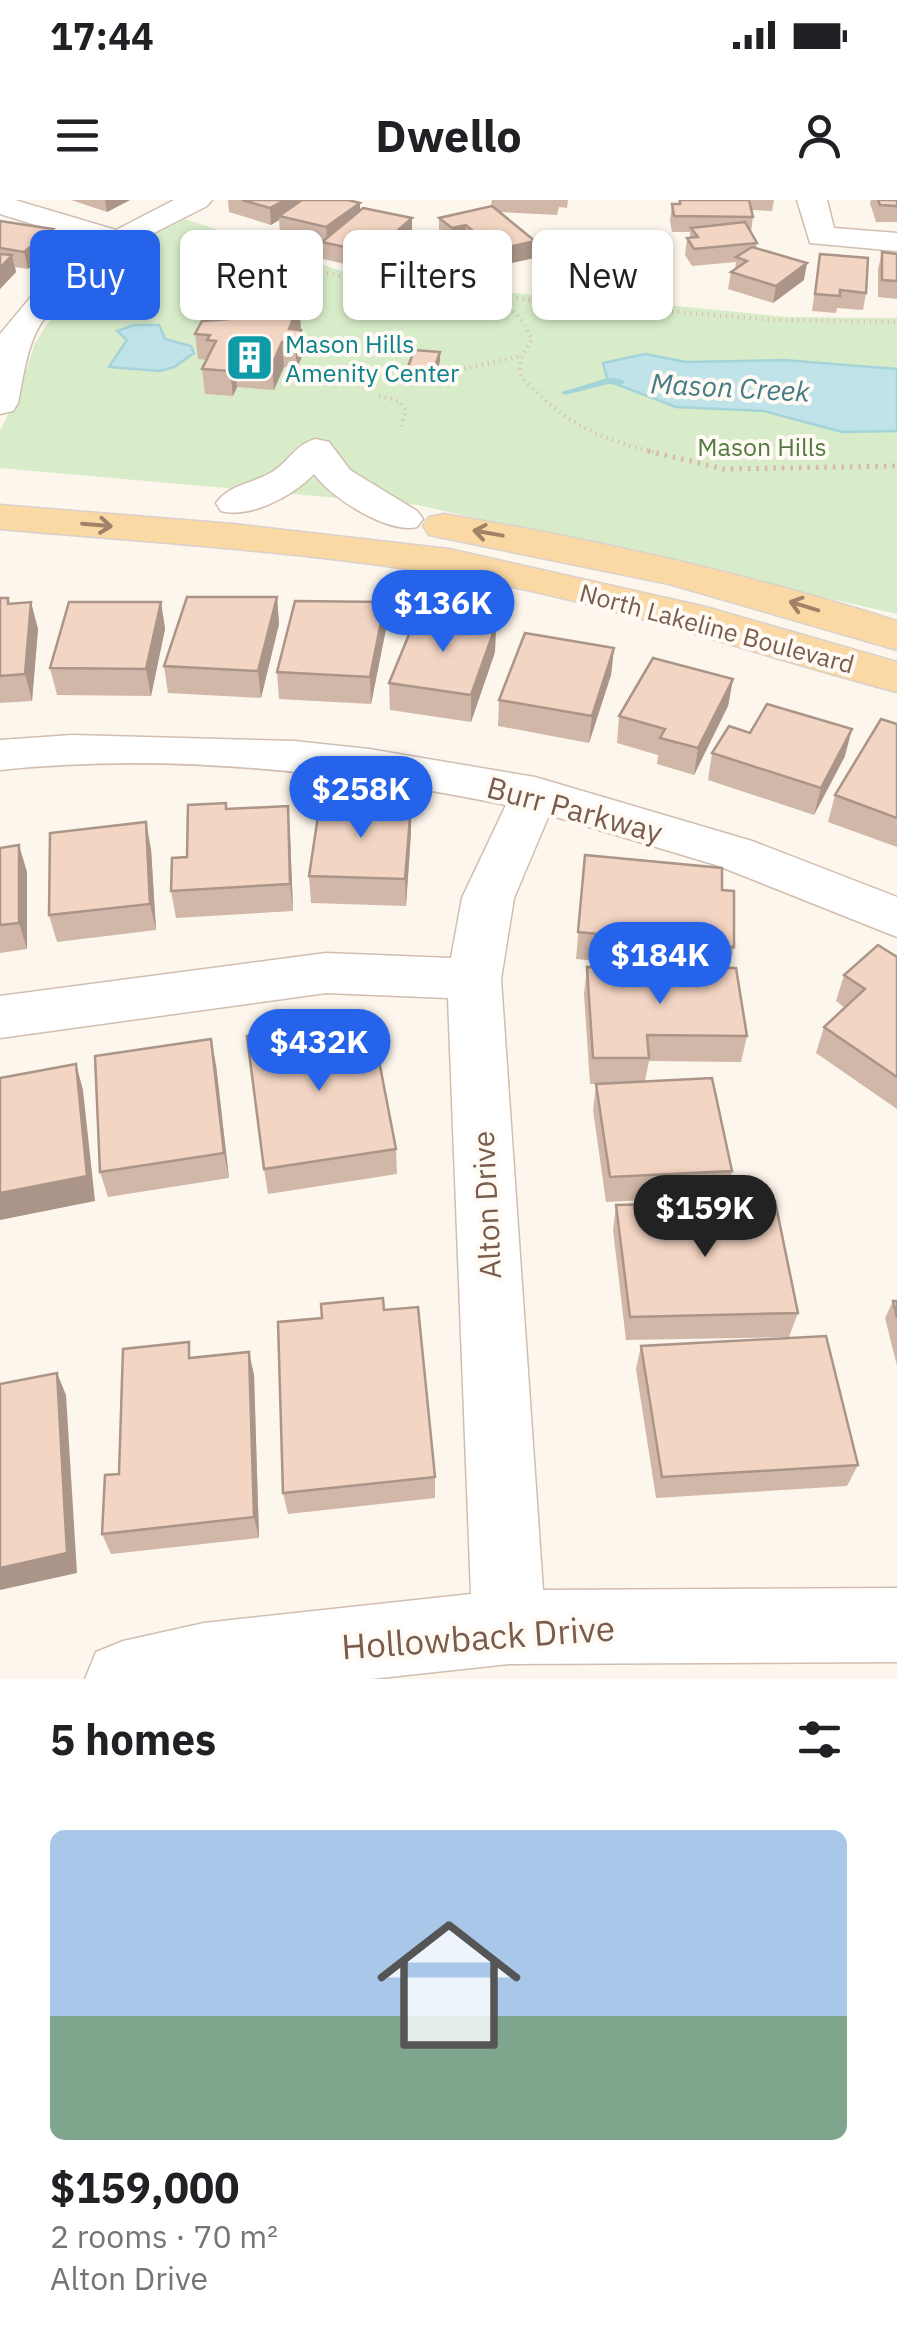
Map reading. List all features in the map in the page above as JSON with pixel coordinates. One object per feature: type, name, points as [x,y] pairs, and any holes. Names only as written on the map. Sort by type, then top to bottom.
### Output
[{"type":"main road","name":"North Lakeline Boulevard","points":[[0,483],[403,519],[534,541],[738,586],[897,636]]},
{"type":"main road","name":"North Lakeline Boulevard","points":[[0,517],[233,537],[450,562],[690,616],[897,676]]},
{"type":"street","points":[[138,230],[197,200]]},
{"type":"street","points":[[812,200],[821,236],[897,242]]},
{"type":"street","points":[[0,205],[84,230]]},
{"type":"street","points":[[0,403],[8,346],[30,319]]},
{"type":"street","points":[[235,503],[288,480],[316,450],[336,478],[403,519]]},
{"type":"street","name":"Burr Parkway","points":[[0,756],[42,750],[218,750],[352,761],[535,793],[734,852],[897,918]]},
{"type":"street","name":"Alton Drive","points":[[509,1627],[474,979],[488,898],[535,793]]},
{"type":"street","points":[[0,1017],[326,973],[474,979]]},
{"type":"street","name":"Hollowback Drive","points":[[122,1679],[204,1660],[509,1627],[897,1625]]},
{"type":"path","points":[[512,298],[774,320],[897,322]]},
{"type":"path","points":[[529,299],[514,312],[532,340],[522,356],[520,369],[525,381],[540,400],[563,418],[608,441],[724,469],[897,466]]},
{"type":"path","points":[[352,349],[394,349]]},
{"type":"path","points":[[435,375],[522,356]]},
{"type":"path","points":[[300,378],[342,382]]},
{"type":"path","points":[[378,396],[403,405],[406,410],[401,426]]},
{"type":"green space","name":"Mason Hills","points":[[185,219],[218,230],[180,230],[180,320],[323,320],[323,265],[343,271],[343,320],[512,320],[512,293],[532,295],[532,320],[673,320],[673,306],[786,317],[897,318],[897,614],[418,505],[0,468],[0,431],[20,390],[35,343],[50,320],[160,320],[160,232]]},
{"type":"water","points":[[134,325],[159,325],[165,339],[191,346],[194,353],[174,367],[160,371],[109,367],[127,340],[117,331]]},
{"type":"water","points":[[645,354],[686,362],[783,360],[897,369],[897,431],[842,432],[764,411],[676,407],[608,381],[603,363]]},
{"type":"building","points":[[242,200],[285,200],[270,208]]},
{"type":"building","points":[[302,200],[360,203],[326,227],[279,216]]},
{"type":"building","points":[[680,200],[749,200],[753,217],[674,216],[672,204],[680,204]]},
{"type":"building","points":[[878,200],[897,200],[897,206],[880,205]]},
{"type":"building","points":[[492,206],[532,242],[512,246],[512,230],[472,230],[466,225],[452,228],[439,218]]},
{"type":"building","points":[[363,208],[412,218],[398,230],[343,230],[343,247],[323,241]]},
{"type":"building","points":[[0,221],[53,229],[30,230],[30,247],[24,252],[0,248]]},
{"type":"building","points":[[745,222],[757,243],[694,249],[687,238],[698,237],[691,228]]},
{"type":"building","points":[[752,247],[807,263],[776,286],[731,272],[747,261],[736,257]]},
{"type":"building","points":[[882,252],[897,254],[897,281],[882,280]]},
{"type":"building","points":[[0,254],[12,255],[0,268]]},
{"type":"building","points":[[820,254],[868,258],[866,293],[840,290],[840,296],[815,294]]},
{"type":"building","points":[[293,320],[289,329],[301,330],[295,343],[282,342],[272,365],[234,362],[230,371],[202,369],[216,341],[207,340],[210,335],[195,334],[202,321]]},
{"type":"building","points":[[414,350],[440,352],[433,372],[407,370]]},
{"type":"building","points":[[187,597],[277,597],[258,671],[164,666]]},
{"type":"building","points":[[0,598],[8,598],[8,604],[31,602],[25,674],[0,676]]},
{"type":"building","points":[[295,601],[385,602],[370,677],[277,672]]},
{"type":"building","points":[[69,602],[161,602],[146,669],[50,668]]},
{"type":"building","points":[[417,615],[496,625],[471,695],[389,683]]},
{"type":"building","points":[[525,633],[614,648],[592,716],[499,700]]},
{"type":"building","points":[[653,658],[733,679],[698,748],[660,738],[665,729],[619,716]]},
{"type":"building","points":[[767,704],[852,729],[821,788],[712,753],[729,726],[750,733]]},
{"type":"building","points":[[881,719],[897,724],[897,818],[835,795]]},
{"type":"building","points":[[226,803],[226,809],[288,806],[290,884],[171,891],[172,858],[187,857],[188,805]]},
{"type":"building","points":[[320,803],[411,805],[405,879],[309,876]]},
{"type":"building","points":[[146,822],[150,904],[49,915],[50,833]]},
{"type":"building","points":[[19,845],[19,923],[0,925],[0,848]]},
{"type":"building","points":[[585,855],[722,868],[722,890],[734,891],[734,947],[578,932]]},
{"type":"building","points":[[878,945],[897,957],[897,1077],[824,1027],[865,989],[844,975]]},
{"type":"building","points":[[587,967],[736,968],[747,1036],[647,1035],[649,1058],[593,1058]]},
{"type":"building","points":[[371,1019],[396,1149],[264,1169],[247,1036]]},
{"type":"building","points":[[211,1039],[224,1153],[100,1172],[95,1056]]},
{"type":"building","points":[[76,1064],[87,1176],[0,1193],[0,1078]]},
{"type":"building","points":[[712,1078],[732,1171],[610,1177],[596,1084]]},
{"type":"building","points":[[775,1201],[798,1313],[630,1317],[616,1205]]},
{"type":"building","points":[[383,1298],[384,1310],[418,1307],[435,1477],[283,1493],[278,1322],[322,1318],[321,1304]]},
{"type":"building","points":[[826,1336],[858,1465],[662,1477],[641,1346]]},
{"type":"building","points":[[189,1342],[189,1358],[249,1352],[254,1517],[102,1534],[105,1475],[119,1474],[123,1349]]},
{"type":"building","points":[[57,1373],[67,1553],[0,1568],[0,1384]]},
{"type":"waterway","name":"Mason Creek","points":[[565,392],[608,381],[621,382]]},
{"type":"place","name":"Mason Hills Amenity Center","points":[[250,357]]}]
